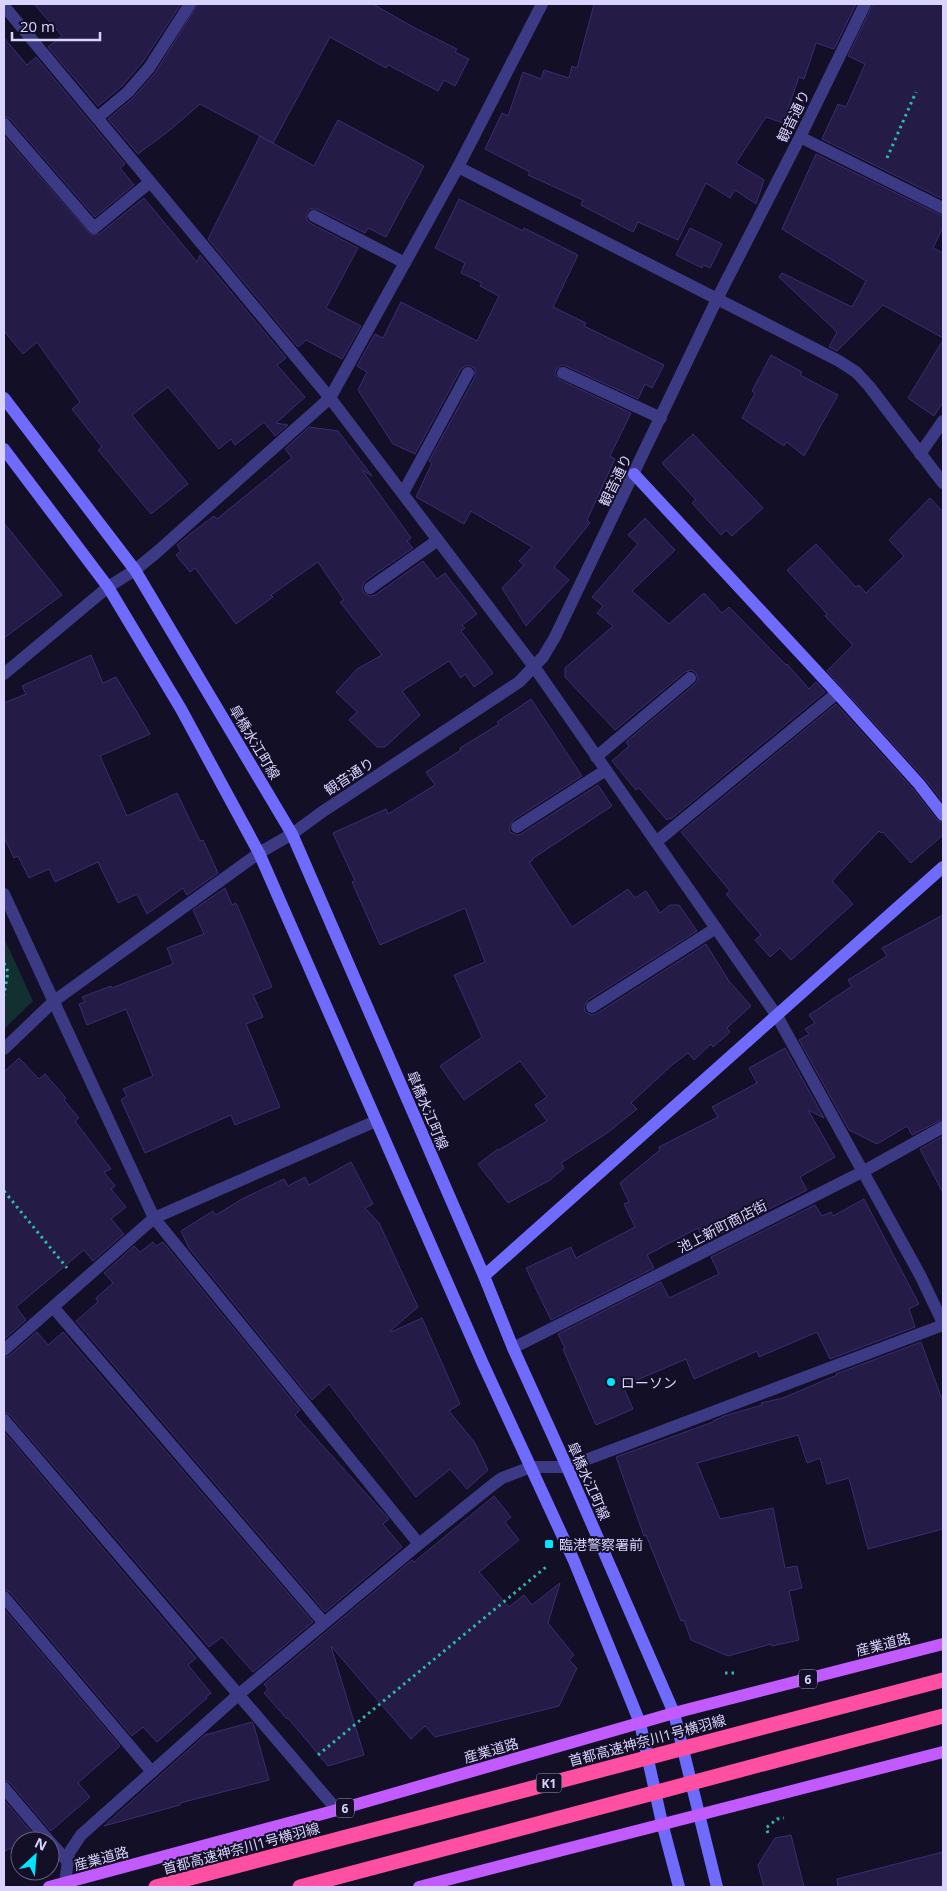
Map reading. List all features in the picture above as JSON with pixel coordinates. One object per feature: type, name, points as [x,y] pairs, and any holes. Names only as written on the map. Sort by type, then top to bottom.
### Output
[{"type":"highway","name":"首都高速神奈川1号横羽線","points":[[156,1887],[943,1680]]},
{"type":"highway","points":[[300,1887],[943,1716]]},
{"type":"main road","name":"産業道路","points":[[49,1887],[337,1810],[674,1713],[943,1644]]},
{"type":"main road","points":[[419,1887],[943,1752]]},
{"type":"street","points":[[97,118],[128,92],[149,68],[190,4]]},
{"type":"street","points":[[4,674],[108,587],[135,570],[330,398],[458,167],[542,4]]},
{"type":"street","name":"観音通り","points":[[4,1049],[54,1001],[259,853],[292,834],[322,812],[519,682],[535,668],[555,637],[717,299],[800,137],[865,4]]},
{"type":"street","points":[[4,6],[330,398],[535,668],[777,1016],[864,1171],[920,1275],[943,1324],[567,1467],[530,1466],[502,1478],[419,1544],[238,1695],[81,1835],[69,1853],[65,1883]]},
{"type":"street","points":[[4,124],[94,228],[150,182]]},
{"type":"street","points":[[800,137],[943,208]]},
{"type":"street","points":[[458,167],[856,372],[869,386],[943,483]]},
{"type":"street","points":[[314,216],[405,263]]},
{"type":"street","points":[[402,493],[468,373]]},
{"type":"street","points":[[563,373],[660,418]]},
{"type":"street","name":"皐橋水江町線","points":[[4,398],[135,570],[292,834],[484,1276],[513,1348],[674,1713],[716,1887]]},
{"type":"street","points":[[920,454],[943,421]]},
{"type":"street","points":[[4,449],[108,587],[181,709],[259,853],[483,1364],[574,1561],[640,1723],[662,1823],[679,1887]]},
{"type":"street","points":[[634,474],[837,693],[919,784],[943,815]]},
{"type":"street","points":[[370,588],[438,540]]},
{"type":"street","points":[[596,757],[690,678]]},
{"type":"street","points":[[656,842],[837,693]]},
{"type":"street","points":[[517,827],[606,770]]},
{"type":"street","points":[[484,1276],[943,867]]},
{"type":"street","points":[[4,894],[154,1218],[419,1544]]},
{"type":"street","points":[[592,1007],[716,928]]},
{"type":"street","points":[[4,1350],[154,1218],[376,1120]]},
{"type":"street","name":"池上新町商店街","points":[[513,1348],[864,1171],[943,1128]]},
{"type":"street","points":[[53,1307],[324,1623]]},
{"type":"street","points":[[4,1420],[337,1810]]},
{"type":"street","points":[[4,1597],[152,1772]]},
{"type":"street","points":[[4,1788],[41,1831]]},
{"type":"street","points":[[60,1853],[68,1862]]},
{"type":"path","points":[[879,176],[916,92]]},
{"type":"path","points":[[4,962],[8,972],[4,995]]},
{"type":"path","points":[[4,1191],[80,1283]]},
{"type":"path","points":[[302,1768],[546,1566]]},
{"type":"path","points":[[768,1833],[766,1828],[777,1820],[786,1817]]},
{"type":"green space","points":[[4,938],[33,1001],[4,1029]]},
{"type":"building","points":[[34,4],[181,4],[142,63],[122,86],[98,106],[48,47],[62,36]]},
{"type":"building","points":[[198,4],[373,4],[457,49],[455,52],[469,59],[455,86],[444,80],[438,91],[388,65],[386,68],[330,37],[273,143],[200,104],[138,154],[108,119],[133,98],[155,73]]},
{"type":"building","points":[[594,4],[856,4],[834,49],[816,43],[804,79],[799,77],[783,123],[766,117],[736,163],[764,180],[756,204],[735,190],[730,198],[706,183],[678,240],[638,222],[633,232],[581,205],[583,200],[528,175],[530,172],[485,149],[502,113],[508,116],[523,72],[541,79],[544,70],[569,78],[572,66],[577,68]]},
{"type":"building","points":[[873,4],[943,4],[943,199],[822,139],[838,104],[846,107],[865,64],[848,56]]},
{"type":"building","points":[[4,38],[27,65],[36,57],[125,164],[120,168],[134,185],[95,217],[10,119],[4,116]]},
{"type":"building","points":[[338,120],[424,166],[386,237],[368,228],[365,233],[317,209],[310,209],[307,213],[307,220],[310,223],[358,248],[326,308],[361,326],[342,359],[306,340],[298,347],[208,239],[260,136],[314,166]]},
{"type":"building","points":[[4,136],[91,235],[99,234],[144,198],[197,262],[200,255],[286,358],[277,365],[305,397],[276,423],[288,425],[275,436],[264,422],[235,445],[231,439],[219,449],[168,387],[132,415],[188,484],[151,514],[98,450],[102,447],[72,409],[80,402],[37,342],[23,354],[4,331]]},
{"type":"building","points":[[816,154],[943,216],[943,227],[933,248],[943,253],[943,338],[883,305],[837,351],[829,347],[837,332],[779,277],[782,273],[852,307],[866,281],[782,229]]},
{"type":"building","points":[[459,199],[523,231],[524,228],[578,255],[553,307],[586,323],[584,326],[664,365],[652,388],[645,384],[638,399],[566,366],[562,365],[556,369],[555,374],[560,380],[631,413],[610,456],[615,459],[587,520],[590,523],[554,567],[569,580],[526,626],[502,588],[524,565],[519,561],[532,547],[471,511],[464,524],[416,497],[432,463],[429,461],[475,377],[475,368],[467,365],[461,369],[415,454],[393,444],[358,390],[367,372],[357,366],[375,334],[383,338],[401,302],[477,341],[499,296],[480,286],[482,283],[461,273],[465,263],[435,248]]},
{"type":"building","points":[[690,228],[722,244],[710,268],[703,265],[702,268],[676,255]]},
{"type":"building","points":[[943,340],[943,402],[934,416],[908,398]]},
{"type":"building","points":[[771,355],[802,372],[800,375],[838,395],[804,456],[787,442],[784,446],[742,418],[755,393],[752,391]]},
{"type":"building","points":[[309,427],[338,431],[372,476],[362,470],[411,538],[407,541],[413,548],[365,581],[362,588],[364,593],[370,596],[375,595],[423,561],[437,579],[445,573],[477,614],[462,625],[465,628],[461,631],[493,673],[474,687],[465,674],[461,678],[449,661],[402,691],[420,715],[385,747],[377,747],[349,720],[357,712],[336,692],[357,669],[382,655],[340,602],[344,600],[318,562],[271,595],[273,597],[236,624],[195,568],[190,572],[176,555],[181,551],[177,545],[190,534],[214,516],[217,519],[292,458],[285,449]]},
{"type":"building","points":[[693,434],[763,508],[732,536],[726,530],[721,535],[692,503],[696,500],[662,463]]},
{"type":"building","points":[[930,498],[943,512],[943,802],[925,779],[827,671],[853,645],[825,616],[827,614],[787,570],[816,544],[856,587],[859,585],[866,593],[904,556],[889,540]]},
{"type":"building","points":[[645,518],[675,550],[632,591],[669,624],[704,593],[722,613],[729,607],[787,664],[809,689],[816,682],[825,692],[671,819],[667,820],[639,788],[636,790],[612,761],[629,746],[626,742],[695,684],[698,680],[696,673],[692,670],[685,672],[615,730],[565,677],[565,668],[613,626],[597,613],[603,606],[592,597],[638,544],[628,535]]},
{"type":"building","points":[[4,523],[62,595],[4,638]]},
{"type":"building","points":[[91,655],[103,683],[116,677],[150,734],[100,756],[127,816],[177,793],[200,841],[203,840],[218,873],[187,895],[183,888],[147,914],[137,894],[118,903],[98,862],[55,882],[49,869],[29,878],[18,856],[14,858],[4,837],[4,703],[26,694],[22,686]]},
{"type":"building","points":[[531,699],[582,776],[513,820],[509,827],[510,832],[517,835],[521,834],[598,785],[612,806],[529,862],[572,927],[628,889],[635,898],[646,891],[660,913],[670,905],[679,905],[697,931],[588,1000],[584,1007],[585,1012],[592,1015],[596,1014],[706,944],[729,981],[751,1006],[727,1028],[730,1032],[713,1047],[711,1044],[694,1060],[688,1053],[672,1065],[631,1103],[637,1109],[607,1133],[561,1163],[564,1168],[550,1180],[508,1203],[478,1164],[498,1149],[547,1121],[535,1105],[547,1097],[520,1061],[464,1100],[440,1066],[482,1037],[454,975],[485,962],[465,908],[380,945],[352,882],[355,881],[333,833],[386,809],[388,814],[435,785],[426,772],[499,724],[497,722]]},
{"type":"building","points":[[836,704],[913,789],[937,820],[943,823],[943,835],[911,863],[883,832],[879,831],[832,881],[853,904],[791,960],[780,948],[770,957],[755,940],[761,935],[726,894],[730,891],[681,832]]},
{"type":"building","points":[[225,888],[232,905],[236,903],[272,987],[253,995],[263,1017],[246,1024],[280,1107],[235,1125],[231,1115],[145,1153],[121,1100],[127,1096],[123,1089],[153,1076],[126,1009],[87,1025],[79,1004],[85,1002],[82,997],[111,986],[112,988],[173,964],[167,948],[204,934],[193,910]]},
{"type":"building","points":[[943,915],[943,1119],[912,1135],[907,1126],[877,1144],[849,1130],[799,1040],[809,1034],[805,1029],[815,1023],[809,1015],[852,986],[848,980],[887,956],[882,948]]},
{"type":"building","points":[[785,1048],[824,1118],[808,1110],[835,1157],[800,1177],[807,1190],[704,1242],[698,1228],[647,1255],[654,1268],[551,1320],[526,1268],[571,1247],[576,1258],[635,1227],[624,1204],[629,1202],[620,1183],[660,1150],[659,1147],[718,1117],[712,1107],[757,1083],[749,1068]]},
{"type":"building","points":[[19,1058],[39,1079],[45,1074],[66,1098],[64,1100],[79,1118],[75,1121],[111,1169],[104,1172],[115,1186],[111,1189],[126,1207],[111,1219],[124,1234],[93,1261],[84,1250],[16,1307],[26,1320],[4,1339],[4,1072]]},
{"type":"building","points":[[943,1136],[943,1193],[920,1149]]},
{"type":"building","points":[[351,1162],[373,1204],[365,1208],[379,1223],[418,1307],[390,1331],[422,1318],[460,1404],[449,1411],[475,1443],[488,1470],[467,1489],[450,1469],[416,1497],[329,1384],[312,1400],[189,1248],[181,1231],[213,1211],[216,1215],[242,1199],[284,1179],[288,1186],[305,1177],[309,1185]]},
{"type":"building","points":[[864,1199],[919,1304],[909,1309],[915,1327],[830,1359],[817,1332],[759,1357],[757,1351],[694,1379],[686,1359],[623,1386],[633,1409],[596,1425],[558,1334],[661,1282],[669,1298],[719,1274],[711,1257],[815,1205],[822,1216],[831,1212],[833,1216]]},
{"type":"building","points":[[153,1242],[156,1246],[163,1242],[300,1410],[295,1415],[389,1519],[383,1524],[402,1547],[325,1612],[76,1321],[98,1302],[96,1298],[113,1283],[104,1273],[134,1246],[140,1252]]},
{"type":"building","points":[[37,1332],[48,1345],[63,1332],[313,1622],[253,1672],[222,1637],[209,1647],[10,1415],[4,1412],[4,1358],[9,1356]]},
{"type":"building","points":[[921,1342],[943,1402],[943,1529],[868,1549],[849,1478],[827,1484],[820,1458],[807,1463],[798,1435],[697,1463],[720,1519],[773,1508],[785,1568],[797,1566],[802,1588],[789,1591],[799,1640],[772,1646],[771,1644],[728,1656],[691,1640],[684,1620],[681,1621],[646,1535],[644,1536],[616,1457],[713,1422],[724,1416],[762,1405],[761,1403],[783,1398],[836,1374]]},
{"type":"building","points":[[4,1432],[196,1658],[188,1665],[211,1693],[157,1742],[143,1727],[132,1736],[10,1592],[4,1589]]},
{"type":"building","points":[[494,1496],[511,1517],[505,1522],[519,1540],[479,1572],[509,1607],[524,1595],[532,1605],[560,1583],[548,1623],[574,1655],[569,1660],[577,1668],[559,1706],[435,1737],[425,1726],[411,1739],[331,1646],[364,1755],[328,1766],[288,1718],[264,1693],[268,1689],[264,1684],[412,1560],[414,1562]]},
{"type":"building","points":[[4,1609],[120,1746],[78,1783],[90,1797],[51,1831],[10,1783],[4,1780]]},
{"type":"building","points":[[252,1722],[269,1780],[180,1803],[180,1805],[104,1826],[205,1735]]},
{"type":"building","points":[[4,1800],[30,1831],[10,1831],[10,1849],[4,1851]]},
{"type":"building","points":[[791,1835],[804,1887],[764,1887],[758,1865],[775,1838]]},
{"type":"building","points":[[943,1852],[943,1887],[838,1887],[837,1879]]},
{"type":"place","name":"ローソン","points":[[611,1382]]},
{"type":"place","name":"臨港警察署前","points":[[549,1544]]}]
